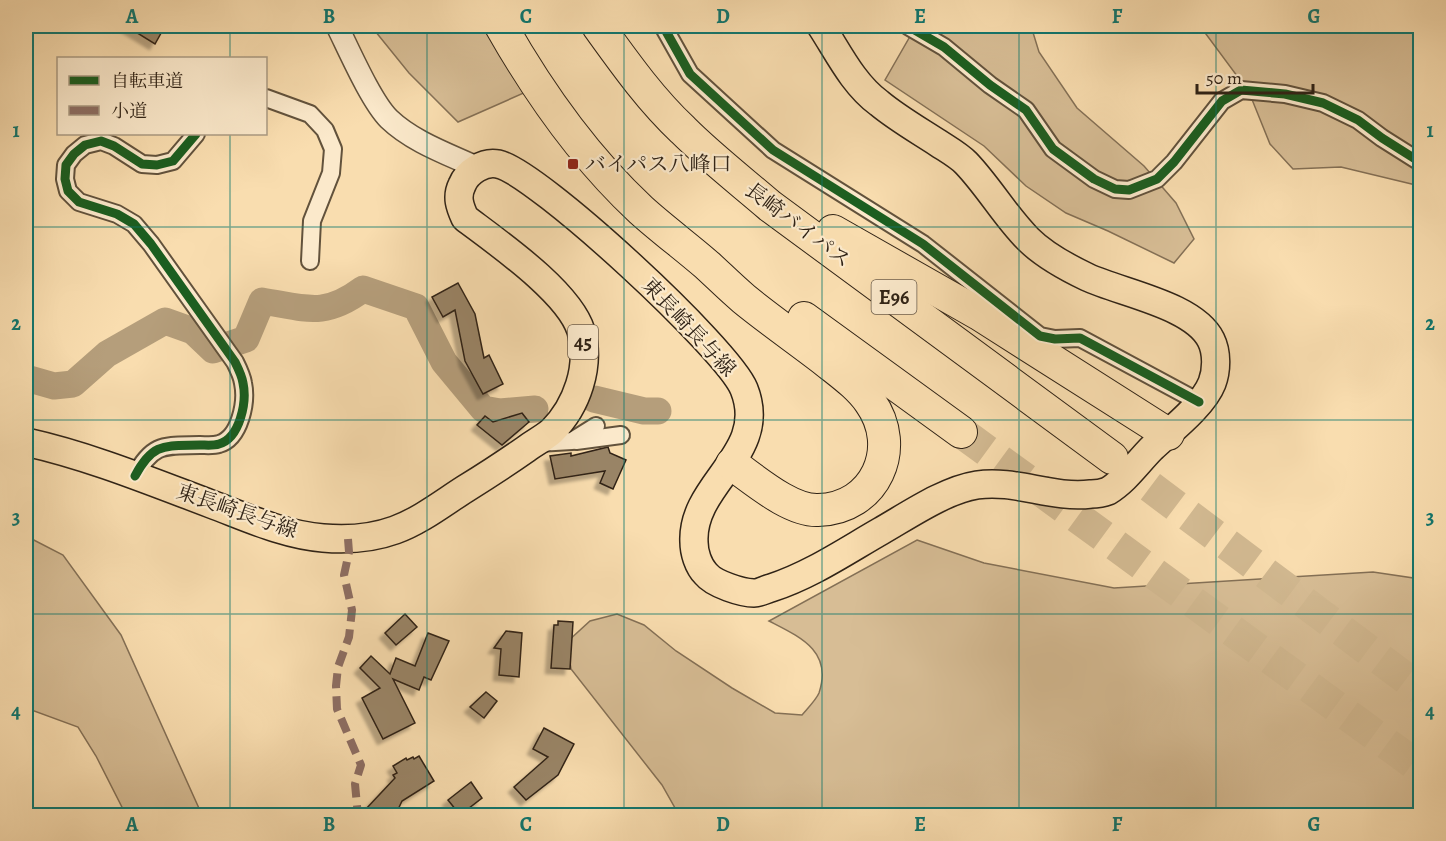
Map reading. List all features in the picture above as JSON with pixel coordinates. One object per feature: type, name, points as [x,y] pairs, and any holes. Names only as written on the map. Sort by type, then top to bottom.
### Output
[{"type":"highway","points":[[501,26],[557,116],[639,209],[743,298],[849,380],[870,402],[882,423],[886,448],[877,476],[849,504],[833,510],[806,511],[777,495],[732,464]]},
{"type":"highway","points":[[520,26],[566,100],[604,147],[640,185],[699,237],[818,328],[961,432]]},
{"type":"highway","name":"長崎バイパス","points":[[598,26],[631,73],[675,121],[770,206],[1112,459]]},
{"type":"highway","points":[[737,178],[764,191],[979,314],[1168,434]]},
{"type":"highway","points":[[705,264],[818,328]]},
{"type":"main road","name":"東長崎長与線","points":[[26,442],[57,449],[266,525],[321,538],[367,537],[395,530],[425,514],[490,474],[551,431],[566,413],[577,394],[583,372],[585,351],[572,311],[558,295],[465,218],[459,204],[460,187],[467,177],[487,164],[498,164],[514,170],[544,192],[633,267],[687,318],[732,368],[744,390],[748,409],[748,426],[742,445],[732,464],[711,488],[700,508],[693,531],[694,553],[706,575],[729,588],[755,593],[784,584],[941,498],[975,485],[1010,485],[1076,496],[1106,493],[1132,471],[1168,434],[1199,402],[1212,384],[1216,362],[1213,344],[1203,328],[1182,313],[1091,279],[1053,259],[1029,240],[964,160],[875,101],[847,69],[821,26]]},
{"type":"street","points":[[337,26],[388,118],[418,140],[478,168]]},
{"type":"street","points":[[663,26],[690,74],[773,150],[923,244],[1040,336],[1055,339],[1080,338],[1199,402]]},
{"type":"street","points":[[909,26],[944,47],[990,86],[1026,110],[1053,149],[1094,179],[1115,189],[1129,190],[1157,179],[1174,162],[1222,101],[1241,90],[1285,94],[1323,103],[1358,120],[1420,162]]},
{"type":"street","points":[[267,98],[310,114],[325,130],[333,150],[331,172],[312,221],[310,261]]},
{"type":"street","points":[[135,476],[143,460],[155,450],[168,446],[219,444],[230,437],[238,424],[244,405],[243,383],[235,362],[151,244],[134,224],[117,214],[79,202],[68,191],[65,179],[66,165],[85,145],[101,141],[114,146],[142,164],[157,165],[173,161],[195,135]]},
{"type":"street","points":[[572,441],[596,426]]},
{"type":"street","points":[[534,443],[621,435]]},
{"type":"shaded area","points":[[371,26],[483,26],[526,92],[458,122],[409,73]]},
{"type":"shaded area","points":[[916,26],[1031,26],[1039,52],[1077,108],[1144,166],[1176,203],[1194,239],[1174,263],[1066,213],[1026,186],[984,146],[885,80]]},
{"type":"shaded area","points":[[1200,26],[1420,26],[1420,186],[1341,167],[1293,169],[1270,144],[1249,92]]},
{"type":"shaded area","points":[[26,536],[63,555],[121,635],[202,815],[126,815],[96,756],[78,727],[26,708]]},
{"type":"shaded area","points":[[917,540],[984,563],[1114,588],[1373,572],[1420,579],[1420,815],[679,815],[662,785],[571,669],[567,642],[590,621],[617,614],[644,625],[676,651],[775,713],[802,715],[819,693],[822,679],[818,656],[802,640],[769,621]]},
{"type":"building","points":[[126,26],[165,26],[155,44]]},
{"type":"building","points":[[458,283],[475,314],[484,358],[489,355],[503,384],[483,394],[465,361],[455,310],[443,317],[432,297]]},
{"type":"building","points":[[522,413],[529,422],[502,445],[477,425],[485,416],[493,422]]},
{"type":"building","points":[[608,447],[610,453],[626,460],[613,489],[600,483],[605,471],[555,479],[550,456],[571,453],[571,456]]},
{"type":"building","points":[[405,614],[417,627],[396,645],[385,633]]},
{"type":"building","points":[[558,621],[573,622],[570,669],[551,668],[554,625],[558,625]]},
{"type":"building","points":[[506,631],[522,633],[519,677],[499,675],[501,649],[494,648]]},
{"type":"building","points":[[428,633],[449,641],[431,680],[424,677],[419,690],[393,679],[415,723],[383,739],[362,698],[380,688],[360,668],[371,656],[390,674],[396,658],[415,666]]},
{"type":"building","points":[[486,692],[497,701],[484,718],[470,707]]},
{"type":"building","points":[[544,728],[574,744],[558,775],[526,800],[514,787],[548,757],[533,749]]},
{"type":"building","points":[[419,756],[434,781],[402,801],[395,816],[371,816],[365,810],[395,778],[393,775],[397,773],[393,766],[406,758],[407,760],[413,757],[414,759]]},
{"type":"building","points":[[471,782],[482,798],[460,815],[448,800]]},
{"type":"waterway","points":[[26,378],[54,386],[73,384],[107,354],[165,321],[193,331],[213,350],[246,339],[262,301],[303,308],[326,307],[337,304],[363,289],[416,307],[444,362],[483,409],[500,412],[535,409]]},
{"type":"waterway","points":[[594,399],[644,411],[658,411]]},
{"type":"tunnel","points":[[961,432],[1420,768]]},
{"type":"tunnel","points":[[1112,458],[1420,689]]},
{"type":"marked path","points":[[348,539],[349,552],[344,575],[352,610],[349,637],[338,667],[336,686],[337,709],[361,765],[355,784],[358,816]]},
{"type":"cycle path","points":[[663,26],[690,74],[773,150],[923,244],[1040,336],[1055,339],[1080,338],[1199,402]]},
{"type":"cycle path","points":[[908,26],[944,47],[990,85],[1026,110],[1053,149],[1094,179],[1115,189],[1129,190],[1157,179],[1174,162],[1222,101],[1241,90],[1285,94],[1323,103],[1358,120],[1420,162]]},
{"type":"cycle path","points":[[135,476],[148,457],[161,448],[178,445],[214,445],[232,435],[243,409],[242,380],[235,362],[151,244],[134,224],[117,214],[79,202],[68,191],[65,179],[66,165],[85,145],[101,141],[114,146],[142,164],[157,165],[173,161],[195,135]]},
{"type":"place","name":"バイパス八峰口","points":[[573,164]]}]
